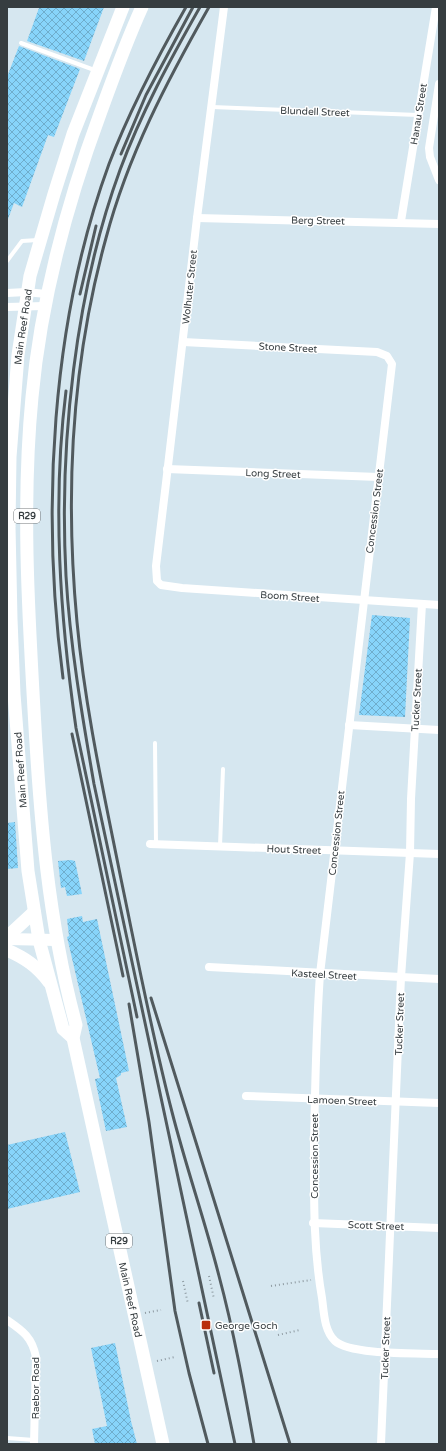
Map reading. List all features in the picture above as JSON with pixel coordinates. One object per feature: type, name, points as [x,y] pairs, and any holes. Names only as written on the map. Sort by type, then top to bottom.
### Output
[{"type":"main road","name":"Main Reef Road","points":[[73,1038],[63,1029],[39,940],[28,871],[14,694],[9,542],[10,457],[14,398],[26,299],[40,240],[73,134],[123,7]]},
{"type":"main road","name":"Main Reef Road","points":[[142,7],[111,82],[88,146],[62,228],[45,300],[32,398],[28,467],[27,533],[32,666],[41,813],[56,940],[76,1025],[73,1038],[163,1444]]},
{"type":"main road","points":[[7,938],[34,912]]},
{"type":"main road","points":[[7,938],[56,940]]},
{"type":"main road","points":[[7,950],[30,961],[39,969],[52,987]]},
{"type":"street","name":"Wolhuter Street","points":[[156,566],[197,218],[224,7]]},
{"type":"street","name":"Hanau Street","points":[[401,221],[436,7]]},
{"type":"street","points":[[439,84],[429,148],[430,157],[439,180]]},
{"type":"street","name":"Berg Street","points":[[197,218],[401,221],[439,224]]},
{"type":"street","points":[[7,293],[26,299],[45,300]]},
{"type":"street","points":[[7,307],[26,299],[45,300]]},
{"type":"street","name":"Stone Street","points":[[183,342],[377,352],[390,359]]},
{"type":"street","name":"Concession Street","points":[[390,359],[392,372],[378,477],[320,974],[314,1099],[313,1223],[323,1308],[328,1331],[336,1342],[348,1348],[386,1352],[439,1354]]},
{"type":"street","name":"Long Street","points":[[167,469],[378,477]]},
{"type":"street","name":"Boom Street","points":[[156,566],[157,581],[167,586],[364,601],[439,605]]},
{"type":"street","name":"Tucker Street","points":[[381,1444],[386,1352],[389,1226],[401,977],[410,853],[414,728],[422,604]]},
{"type":"street","points":[[349,725],[439,730]]},
{"type":"street","name":"Hout Street","points":[[153,844],[439,854]]},
{"type":"street","name":"Kasteel Street","points":[[209,968],[439,979]]},
{"type":"street","name":"Lamoen Street","points":[[246,1096],[439,1103]]},
{"type":"street","name":"Scott Street","points":[[313,1223],[439,1228]]},
{"type":"street","name":"Raebor Road","points":[[7,1320],[28,1336],[34,1345],[36,1357],[34,1442]]},
{"type":"lane","points":[[21,43],[97,71]]},
{"type":"lane","name":"Blundell Street","points":[[212,107],[418,115]]},
{"type":"lane","points":[[7,261],[22,241],[40,240]]},
{"type":"lane","points":[[153,844],[156,743]]},
{"type":"lane","points":[[220,846],[223,769]]},
{"type":"lane","points":[[7,1438],[34,1442]]},
{"type":"path","points":[[209,1276],[214,1298]]},
{"type":"path","points":[[271,1286],[319,1279]]},
{"type":"path","points":[[183,1281],[188,1304]]},
{"type":"path","points":[[153,1312],[162,1310]]},
{"type":"path","points":[[278,1335],[300,1330]]},
{"type":"path","points":[[161,1360],[175,1357]]},
{"type":"building","points":[[104,7],[84,61],[27,41],[39,8]]},
{"type":"building","points":[[19,46],[80,69],[54,137],[48,135],[22,207],[14,203],[8,219],[7,77]]},
{"type":"building","points":[[372,615],[410,618],[405,717],[359,715]]},
{"type":"building","points":[[15,822],[18,868],[7,869],[7,823]]},
{"type":"building","points":[[58,861],[75,861],[82,894],[67,896],[65,887],[61,888]]},
{"type":"building","points":[[82,916],[83,922],[97,919],[129,1071],[121,1073],[121,1075],[116,1078],[127,1127],[106,1131],[95,1079],[100,1078],[67,937],[69,936],[67,919]]},
{"type":"building","points":[[65,1132],[80,1192],[7,1209],[7,1145]]},
{"type":"building","points":[[115,1343],[137,1444],[95,1444],[92,1429],[107,1426],[91,1348]]},
{"type":"railway","points":[[63,678],[56,615],[53,550],[53,484],[56,418],[63,352],[74,288],[89,225],[109,164],[144,84],[186,7]]},
{"type":"railway","points":[[121,154],[146,95],[193,7]]},
{"type":"railway","points":[[200,7],[167,67],[137,128],[120,170],[104,217],[81,318],[74,370],[68,422],[64,526],[66,576],[73,654],[94,784],[235,1444]]},
{"type":"railway","points":[[209,7],[178,63],[150,119],[125,177],[106,238],[94,285],[85,332],[74,428],[72,477],[73,574],[80,654],[90,719],[139,966],[177,1133],[208,1235],[224,1297],[254,1444]]},
{"type":"railway","points":[[80,294],[96,226]]},
{"type":"railway","points":[[66,391],[59,475],[59,518],[62,602],[70,686],[76,728],[137,1017]]},
{"type":"railway","points":[[72,734],[123,976]]},
{"type":"railway","points":[[151,998],[290,1444]]},
{"type":"railway","points":[[129,1004],[149,1122],[175,1311],[189,1373],[208,1444]]},
{"type":"railway","points":[[199,1303],[214,1373]]},
{"type":"place","name":"George Goch","points":[[206,1325]]}]
